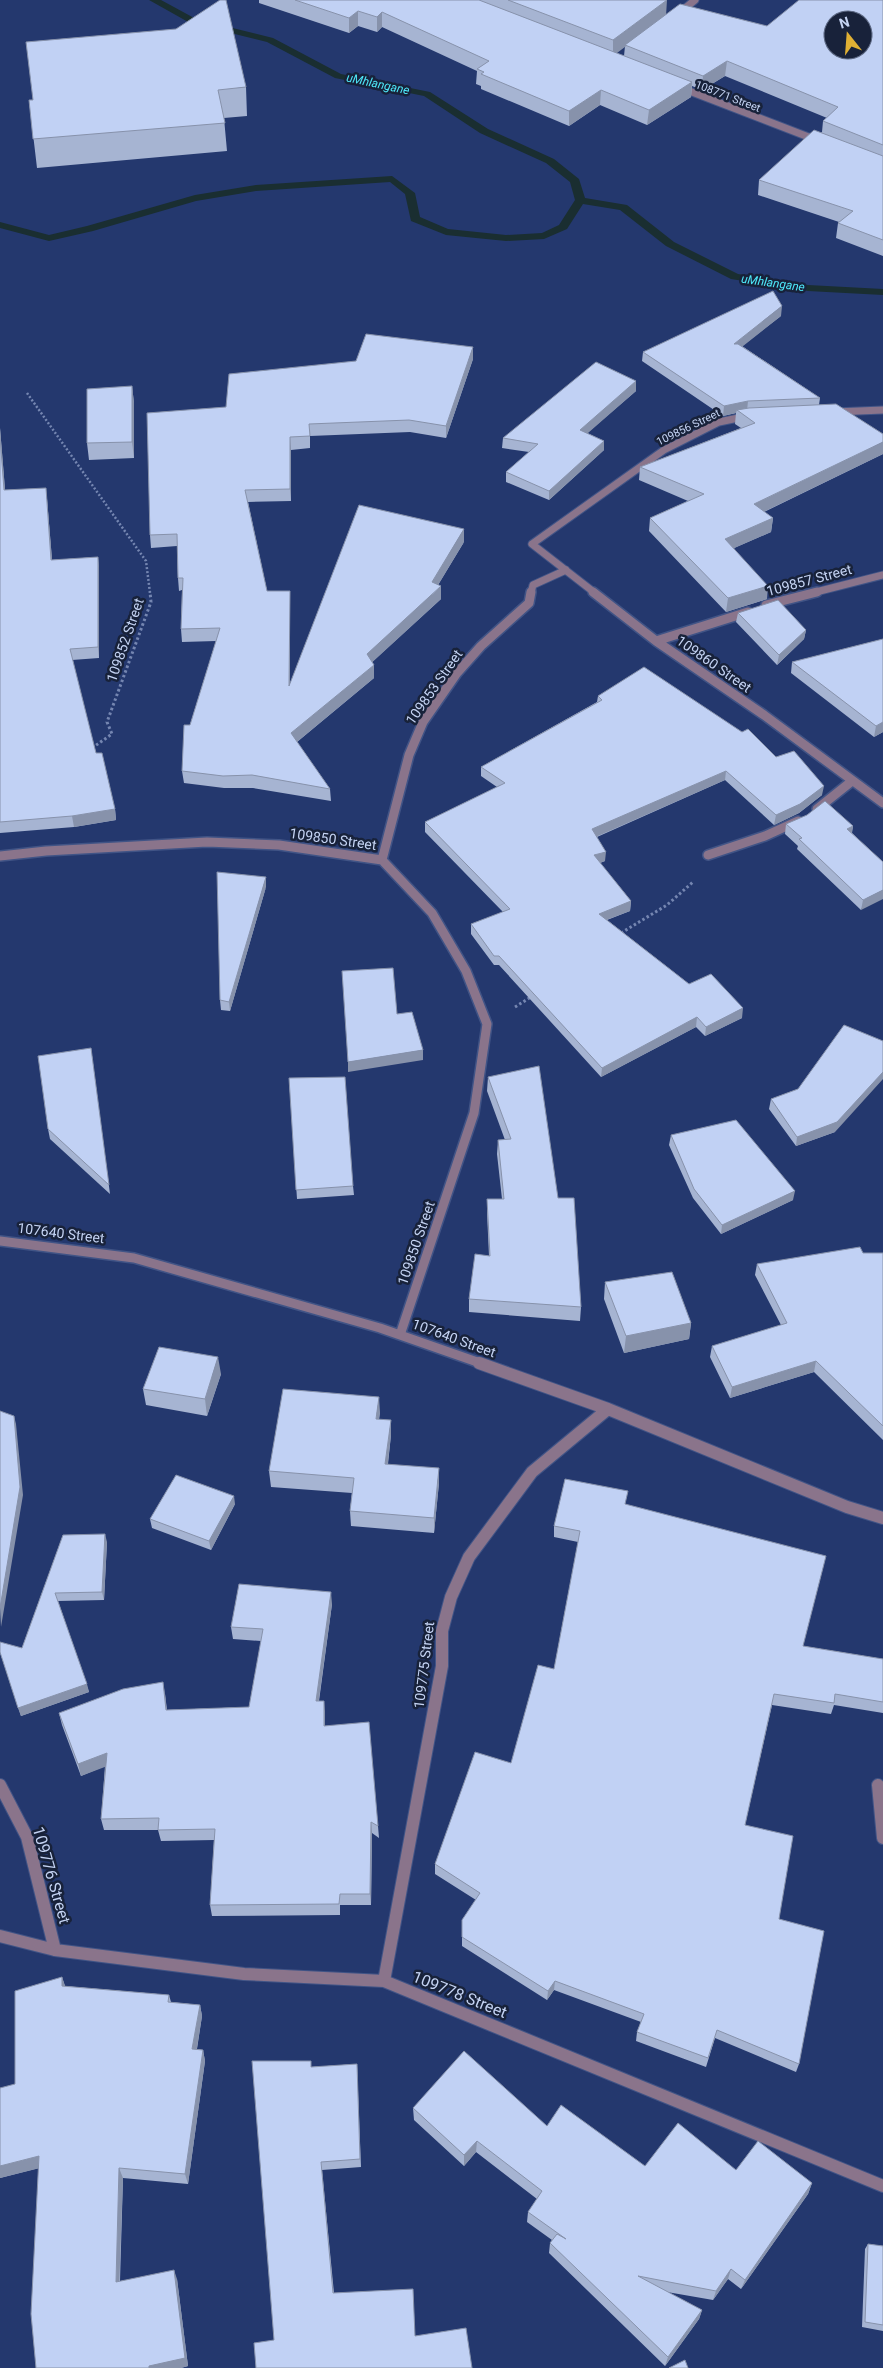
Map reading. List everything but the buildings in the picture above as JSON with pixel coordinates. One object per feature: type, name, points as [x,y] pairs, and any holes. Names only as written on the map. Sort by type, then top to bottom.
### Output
[{"type":"street","points":[[673,18],[695,0]]},
{"type":"street","name":"108771 Street","points":[[674,86],[828,145]]},
{"type":"street","points":[[827,412],[883,410]]},
{"type":"street","name":"109856 Street","points":[[532,544],[664,450],[719,422],[756,416]]},
{"type":"street","name":"109860 Street","points":[[532,544],[656,641],[764,715],[883,803]]},
{"type":"street","name":"109853 Street","points":[[382,860],[409,755],[423,722],[457,673],[481,646],[528,603],[533,585],[566,570]]},
{"type":"street","name":"109857 Street","points":[[656,641],[727,620],[798,595],[883,575]]},
{"type":"street","points":[[708,855],[765,836],[802,819],[852,781]]},
{"type":"street","name":"109850 Street","points":[[0,856],[46,851],[207,842],[279,845],[382,860],[432,913],[466,971],[487,1024],[474,1113],[400,1335]]},
{"type":"street","name":"107640 Street","points":[[0,1241],[44,1245],[134,1258],[239,1286],[400,1335],[608,1409],[847,1508],[883,1518]]},
{"type":"street","name":"109775 Street","points":[[384,1980],[442,1666],[442,1631],[450,1597],[469,1558],[532,1472],[608,1409]]},
{"type":"street","name":"109776 Street","points":[[0,1784],[27,1837],[55,1950]]},
{"type":"street","points":[[878,1785],[883,1838]]},
{"type":"street","name":"109778 Street","points":[[0,1936],[55,1950],[244,1974],[384,1980],[883,2186]]},
{"type":"path","name":"109852 Street","points":[[27,393],[146,562],[151,602],[107,722],[112,734],[89,750]]},
{"type":"path","points":[[620,933],[667,905],[694,882],[708,855]]},
{"type":"path","points":[[487,1024],[534,995]]},
{"type":"waterway","name":"uMhlangane","points":[[154,0],[193,21],[270,40],[338,76],[427,94],[484,131],[550,161],[575,181],[580,200]]},
{"type":"waterway","points":[[0,225],[49,238],[89,229],[195,198],[256,188],[392,179],[410,193],[415,219],[446,232],[506,238],[544,236],[563,227],[580,200]]},
{"type":"waterway","name":"uMhlangane","points":[[580,200],[623,207],[670,244],[735,277],[808,288],[883,292]]}]
